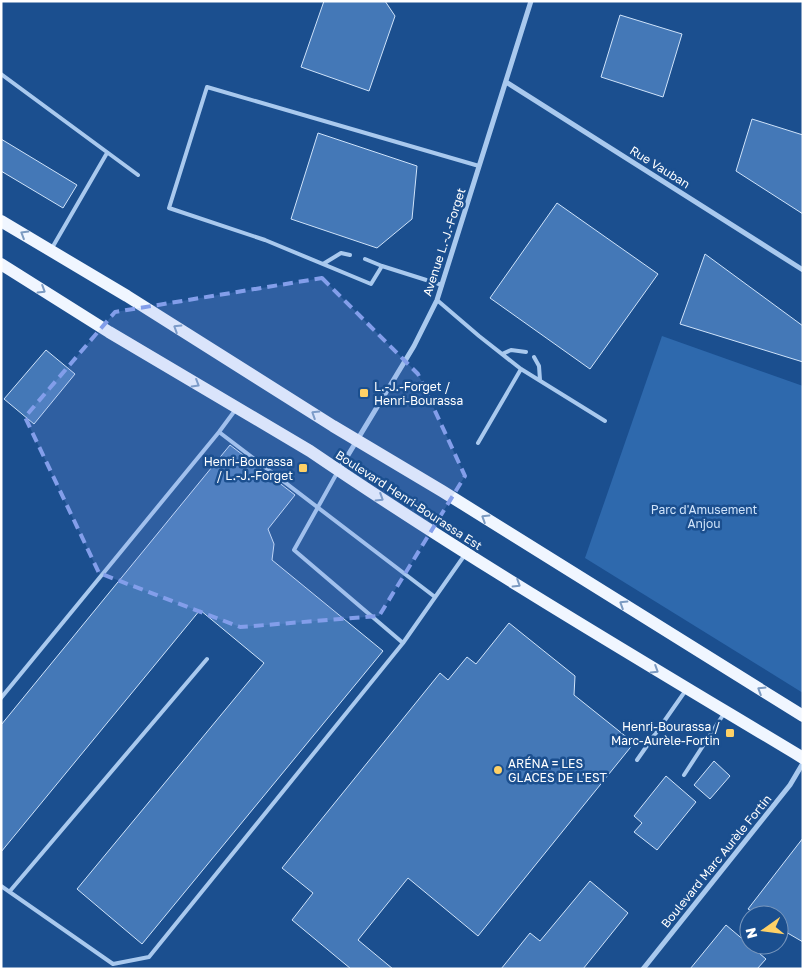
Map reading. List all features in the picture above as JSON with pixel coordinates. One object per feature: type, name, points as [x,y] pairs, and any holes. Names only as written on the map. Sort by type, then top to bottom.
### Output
[{"type":"main road","name":"Boulevard Henri-Bourassa Est","points":[[1,221],[127,296],[803,716]]},
{"type":"main road","name":"Boulevard Henri-Bourassa Est","points":[[1,264],[310,451],[338,472],[466,553],[803,758]]},
{"type":"street","name":"Avenue L.-J.-Forget","points":[[338,472],[414,346],[437,300],[531,1]]},
{"type":"street","name":"Rue Vauban","points":[[506,82],[803,270]]},
{"type":"street","name":"Boulevard Marc Aurèle Fortin","points":[[643,969],[790,785],[803,763]]},
{"type":"lane","points":[[1,74],[138,175]]},
{"type":"lane","points":[[382,266],[371,284],[265,240],[170,208],[207,87],[479,166]]},
{"type":"lane","points":[[51,250],[107,153]]},
{"type":"lane","points":[[323,264],[341,254],[350,255]]},
{"type":"lane","points":[[365,259],[442,285]]},
{"type":"lane","points":[[437,300],[521,368],[605,421]]},
{"type":"lane","points":[[502,354],[512,350],[526,352]]},
{"type":"lane","points":[[534,357],[539,366],[540,380]]},
{"type":"lane","points":[[478,443],[521,368]]},
{"type":"lane","points":[[1,698],[237,408]]},
{"type":"lane","points":[[219,432],[319,506],[436,597]]},
{"type":"lane","points":[[338,472],[294,550],[403,643]]},
{"type":"lane","points":[[1,886],[113,964],[149,957],[403,643],[466,553]]},
{"type":"lane","points":[[10,891],[208,659]]},
{"type":"lane","points":[[637,760],[687,689]]},
{"type":"lane","points":[[684,775],[725,711]]},
{"type":"highlighted area","points":[[322,278],[418,374],[465,476],[379,616],[240,627],[99,573],[25,417],[115,312]]},
{"type":"green space","name":"Parc d'Amusement Anjou","points":[[662,336],[803,386],[803,693],[585,558]]},
{"type":"building","points":[[324,1],[385,1],[395,16],[369,91],[301,67]]},
{"type":"building","points":[[620,15],[682,34],[663,97],[601,77]]},
{"type":"building","points":[[752,119],[803,135],[803,214],[736,171]]},
{"type":"building","points":[[318,133],[417,166],[412,219],[377,248],[291,219]]},
{"type":"building","points":[[1,139],[77,185],[63,208],[1,171]]},
{"type":"building","points":[[557,203],[658,274],[590,369],[490,298]]},
{"type":"building","points":[[705,254],[803,326],[803,362],[680,324]]},
{"type":"building","points":[[46,350],[75,374],[34,424],[4,399]]},
{"type":"building","points":[[230,445],[295,495],[268,529],[274,544],[272,560],[383,651],[142,944],[77,889],[264,663],[200,610],[1,852],[1,725]]},
{"type":"building","points":[[509,623],[575,676],[574,695],[634,743],[478,936],[408,878],[358,940],[393,969],[351,969],[292,920],[313,893],[282,868],[440,673],[448,680],[467,657],[476,664]]},
{"type":"building","points":[[714,761],[730,776],[710,799],[694,785]]},
{"type":"building","points":[[666,776],[696,802],[657,850],[634,832],[642,823],[634,816]]},
{"type":"building","points":[[803,838],[803,942],[789,934],[789,905],[751,905]]},
{"type":"building","points":[[590,881],[628,913],[583,969],[501,969],[530,933],[540,941]]},
{"type":"building","points":[[726,925],[739,936],[739,955],[761,955],[766,959],[757,969],[690,969]]},
{"type":"place","name":"L.-J.-Forget / Henri-Bourassa","points":[[364,393]]},
{"type":"place","name":"Henri-Bourassa / L.-J.-Forget","points":[[303,468]]},
{"type":"place","name":"Henri-Bourassa / Marc-Aurèle-Fortin","points":[[730,733]]},
{"type":"place","name":"ARÉNA = LES GLACES DE L'EST","points":[[498,770]]}]
